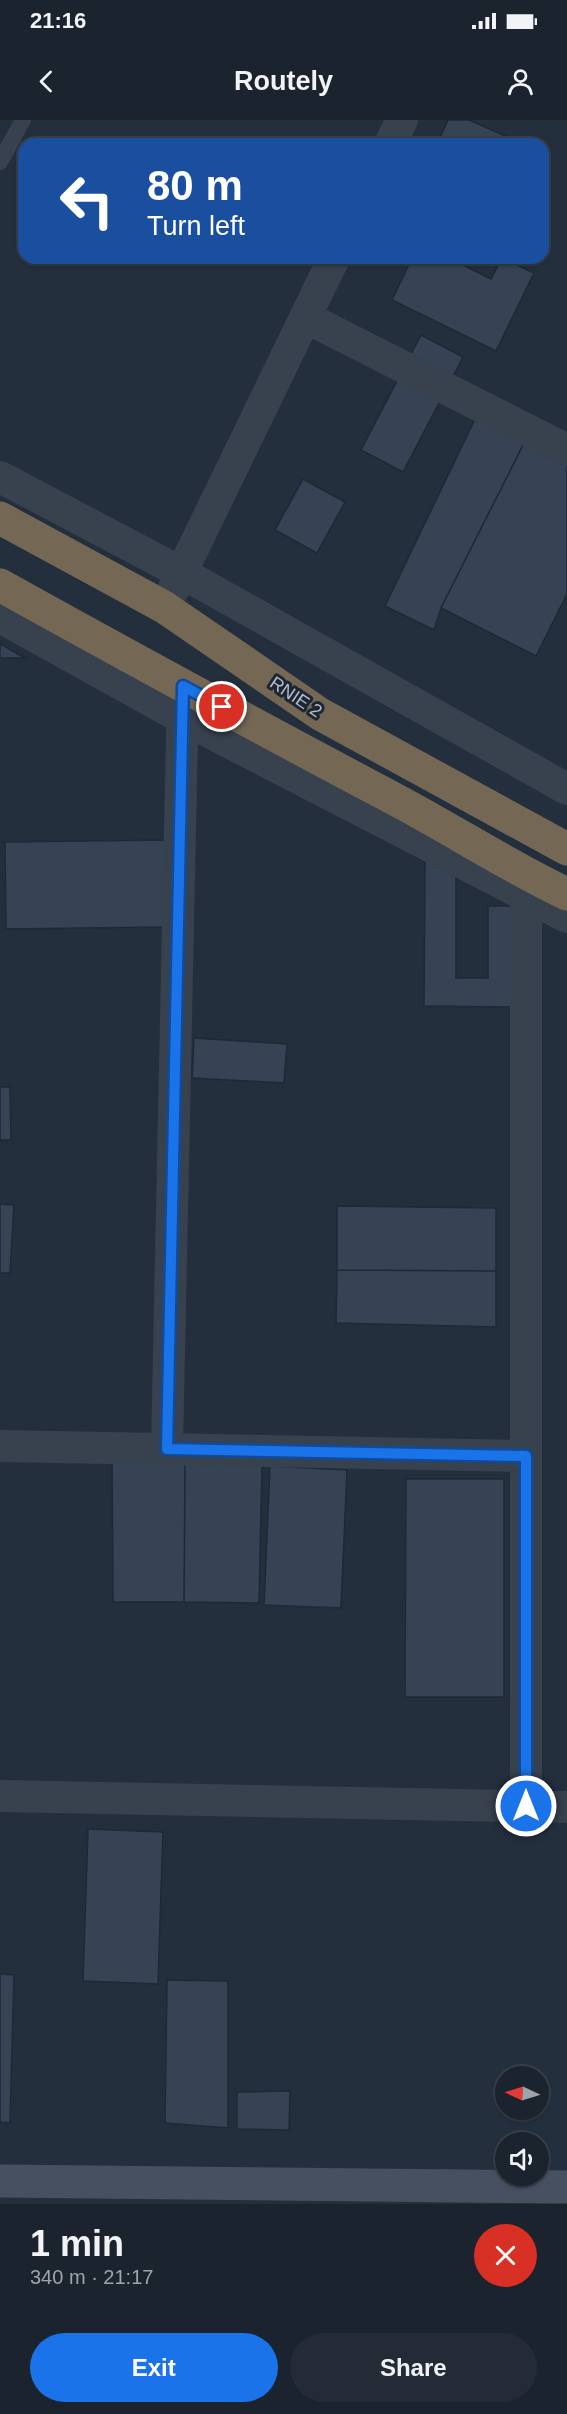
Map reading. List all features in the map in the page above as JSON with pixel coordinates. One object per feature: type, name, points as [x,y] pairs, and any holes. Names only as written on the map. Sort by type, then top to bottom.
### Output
[{"type":"highway","name":"RNIE 2","points":[[0,518],[164,607],[320,714],[567,849]]},
{"type":"highway","points":[[0,585],[403,804],[530,887],[567,894]]},
{"type":"street","points":[[393,138],[402,120]]},
{"type":"street","points":[[164,607],[331,264]]},
{"type":"street","points":[[305,316],[567,450]]},
{"type":"street","points":[[0,477],[182,573],[567,789]]},
{"type":"street","points":[[0,618],[182,718],[456,861],[530,887],[567,917]]},
{"type":"street","points":[[167,1449],[183,686]]},
{"type":"street","points":[[526,1806],[530,887]]},
{"type":"street","points":[[0,1446],[526,1456]]},
{"type":"street","points":[[0,1796],[567,1807]]},
{"type":"street","points":[[0,2181],[567,2187]]},
{"type":"lane","points":[[0,162],[23,120]]},
{"type":"building","points":[[448,120],[469,120],[510,138],[440,138]]},
{"type":"building","points":[[409,264],[461,264],[491,279],[499,264],[515,264],[534,273],[496,351],[392,300]]},
{"type":"building","points":[[421,335],[463,357],[403,472],[361,450]]},
{"type":"building","points":[[476,417],[525,441],[441,608],[434,630],[385,606]]},
{"type":"building","points":[[525,441],[567,462],[567,594],[536,656],[441,608]]},
{"type":"building","points":[[303,479],[345,502],[317,553],[275,530]]},
{"type":"building","points":[[0,644],[25,658],[0,658]]},
{"type":"building","points":[[165,840],[166,927],[6,929],[5,842]]},
{"type":"building","points":[[425,861],[456,861],[456,978],[488,978],[488,906],[513,906],[513,1007],[424,1006]]},
{"type":"building","points":[[194,1038],[287,1044],[284,1083],[192,1078]]},
{"type":"building","points":[[0,1087],[10,1087],[11,1140],[0,1140]]},
{"type":"building","points":[[0,1204],[14,1205],[10,1273],[0,1273]]},
{"type":"building","points":[[337,1206],[496,1208],[496,1271],[337,1270]]},
{"type":"building","points":[[337,1270],[496,1271],[496,1327],[336,1323]]},
{"type":"building","points":[[112,1462],[185,1464],[184,1602],[113,1602]]},
{"type":"building","points":[[185,1464],[262,1465],[259,1603],[184,1602]]},
{"type":"building","points":[[270,1466],[347,1470],[341,1608],[264,1605]]},
{"type":"building","points":[[406,1479],[504,1479],[504,1697],[405,1697]]},
{"type":"building","points":[[88,1829],[163,1832],[158,1984],[83,1981]]},
{"type":"building","points":[[0,1974],[14,1975],[10,2123],[0,2122]]},
{"type":"building","points":[[167,1980],[228,1981],[228,2128],[165,2123]]},
{"type":"building","points":[[290,2091],[289,2130],[237,2129],[237,2092]]},
{"type":"route","points":[[222,707],[183,686],[167,1449],[526,1456],[526,1806]]}]
